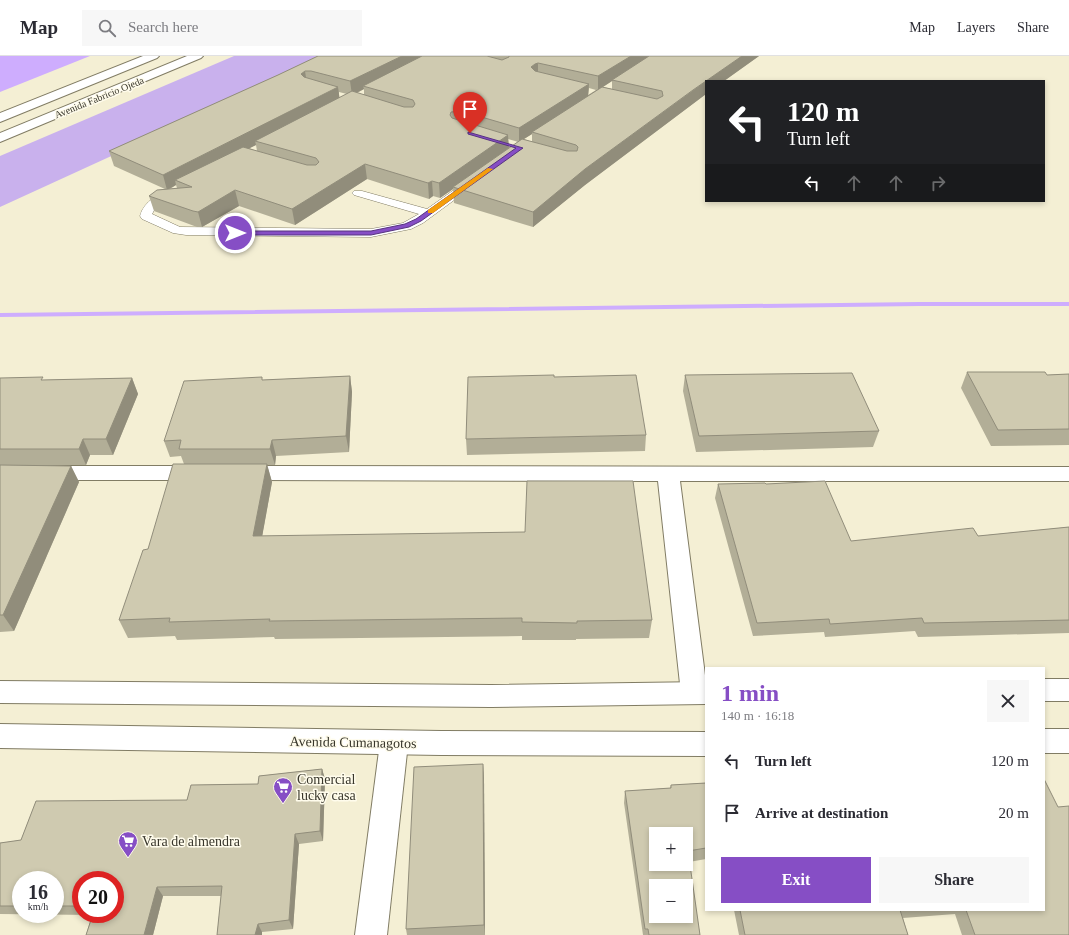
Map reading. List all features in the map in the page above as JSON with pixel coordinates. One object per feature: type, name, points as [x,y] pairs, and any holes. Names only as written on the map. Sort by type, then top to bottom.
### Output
[{"type":"street","name":"Avenida Fabricio Ojeda","points":[[0,118],[153,56]]},
{"type":"street","name":"Avenida Fabricio Ojeda","points":[[0,138],[197,56]]},
{"type":"street","points":[[0,473],[1069,474]]},
{"type":"street","points":[[0,692],[491,696],[700,693],[668,473]]},
{"type":"street","points":[[1045,690],[1069,690]]},
{"type":"street","name":"Avenida Cumanagotos","points":[[0,736],[562,745],[705,744]]},
{"type":"street","points":[[1045,741],[1069,741]]},
{"type":"street","points":[[371,935],[394,743]]},
{"type":"lane","points":[[182,188],[152,204],[147,209],[146,216],[177,230],[186,231],[371,233],[407,226],[483,174]]},
{"type":"lane","points":[[358,193],[428,213]]},
{"type":"shaded area","points":[[0,56],[90,56],[0,92]]},
{"type":"shaded area","points":[[234,56],[330,56],[0,207],[0,156]]},
{"type":"building","points":[[318,56],[402,56],[350,81],[311,71],[305,71],[301,74],[304,77],[338,87],[163,175],[109,151],[278,75]]},
{"type":"building","points":[[422,56],[487,56],[502,60],[509,56],[631,56],[598,76],[538,63],[535,64],[531,67],[535,71],[589,84],[519,128],[461,111],[451,112],[450,115],[452,118],[508,135],[439,183],[432,181],[428,183],[365,164],[292,209],[235,190],[198,212],[149,196],[157,190],[192,187],[175,180],[243,147],[307,165],[316,165],[319,162],[316,158],[255,141],[352,91],[404,107],[413,107],[415,104],[413,100],[363,86]]},
{"type":"building","points":[[649,56],[742,56],[707,80],[705,80],[705,82],[585,169],[533,212],[453,187],[522,139],[567,151],[577,151],[578,147],[576,145],[532,132],[602,87],[657,99],[663,96],[662,91],[612,80]]},
{"type":"building","points":[[967,372],[1045,372],[1047,375],[1069,374],[1069,429],[998,430]]},
{"type":"building","points":[[852,373],[879,431],[699,436],[685,375]]},
{"type":"building","points":[[554,375],[554,377],[636,375],[646,435],[466,439],[468,377]]},
{"type":"building","points":[[350,376],[346,436],[272,440],[270,449],[179,449],[181,440],[164,441],[184,381],[262,377],[262,380]]},
{"type":"building","points":[[43,377],[41,380],[132,378],[106,439],[83,439],[79,449],[0,449],[0,378]]},
{"type":"building","points":[[173,464],[267,464],[253,536],[525,532],[527,481],[633,481],[652,620],[577,621],[577,623],[522,622],[522,618],[269,621],[270,619],[169,622],[170,618],[119,620],[143,550],[148,549]]},
{"type":"building","points":[[0,465],[71,466],[3,615],[0,615]]},
{"type":"building","points":[[825,481],[851,541],[973,528],[978,536],[1069,527],[1069,620],[924,623],[922,618],[830,624],[829,619],[757,623],[718,484],[766,484]]},
{"type":"building","points":[[483,764],[484,925],[406,929],[414,767]]},
{"type":"building","points":[[322,769],[320,831],[295,834],[289,920],[258,924],[255,935],[217,935],[222,886],[157,887],[144,935],[86,935],[90,923],[124,923],[124,871],[72,871],[72,906],[64,906],[64,871],[12,871],[12,906],[0,906],[0,843],[21,840],[36,801],[187,800],[191,785],[258,784],[259,776]]},
{"type":"building","points":[[1045,781],[1058,807],[1069,806],[1069,935],[975,935],[966,911],[1045,911]]},
{"type":"building","points":[[705,783],[705,848],[693,850],[693,827],[649,827],[649,871],[691,871],[692,879],[649,879],[649,923],[693,923],[693,886],[700,935],[649,935],[648,929],[645,929],[625,791],[671,788],[671,785]]},
{"type":"building","points":[[740,911],[900,911],[908,935],[745,935]]},
{"type":"waterway","points":[[0,315],[919,304],[1069,304]]},
{"type":"slow traffic","points":[[431,212],[490,169]]},
{"type":"place","name":"Comercial lucky casa","points":[[283,804]]},
{"type":"place","name":"Vara de almendra","points":[[128,858]]},
{"type":"route","points":[[235,233],[371,233],[407,226],[419,220],[520,148],[470,133]]}]
